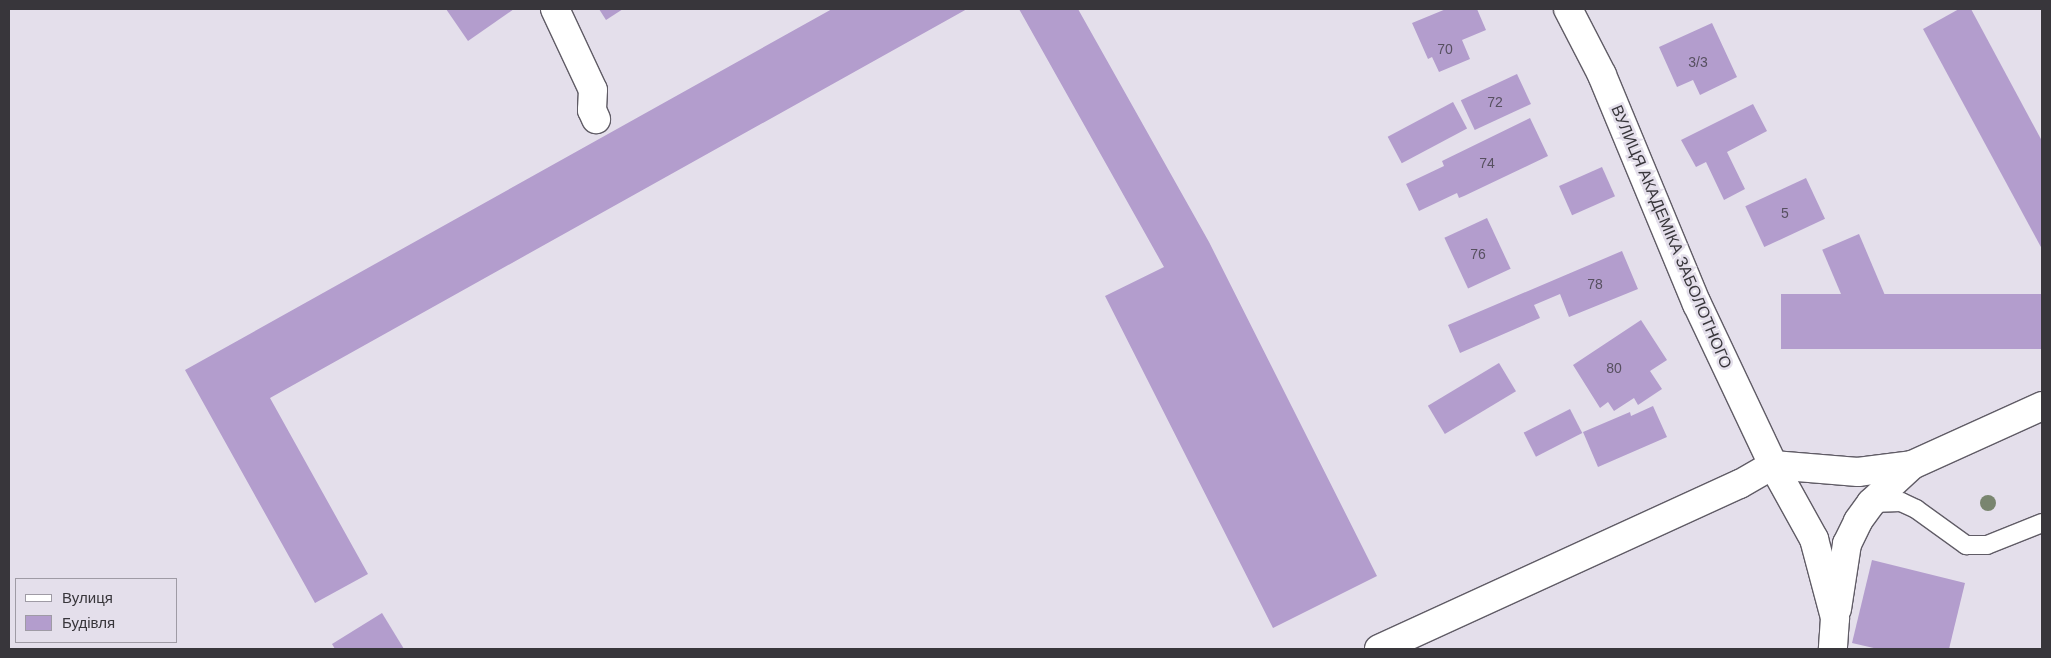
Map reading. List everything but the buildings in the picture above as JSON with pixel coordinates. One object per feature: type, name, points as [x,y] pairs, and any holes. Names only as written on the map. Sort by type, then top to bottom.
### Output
[{"type":"street","points":[[555,9],[593,90],[592,110],[596,119]]},
{"type":"street","name":"ВУЛИЦЯ АКАДЕМІКА ЗАБОЛОТНОГО","points":[[1568,9],[1602,75],[1697,304],[1773,465],[1814,539],[1835,618]]},
{"type":"street","points":[[1379,649],[1740,484],[1773,465],[1858,472],[1912,465],[2042,406]]},
{"type":"street","points":[[1833,649],[1835,618],[1848,544],[1870,503],[1912,465]]},
{"type":"lane","points":[[1870,503],[1901,502],[1966,545],[1987,545],[2042,523]]}]
